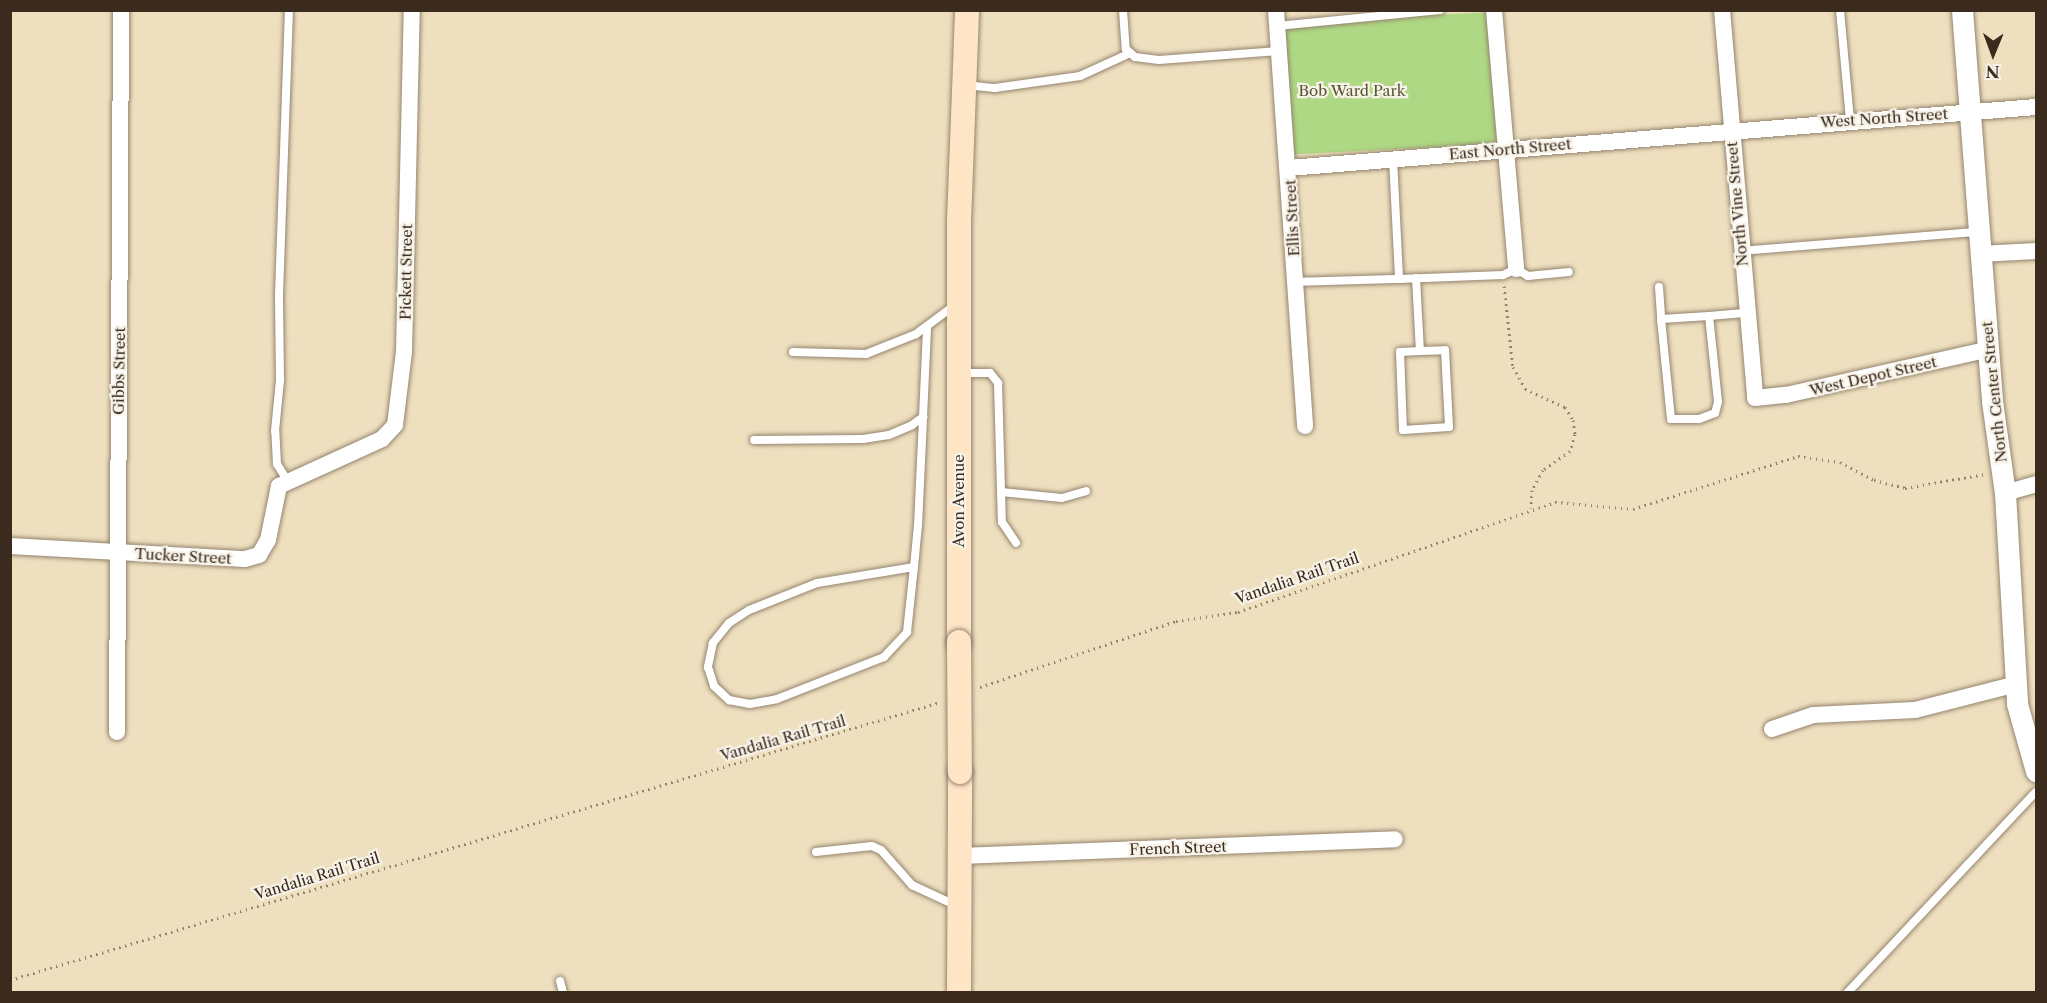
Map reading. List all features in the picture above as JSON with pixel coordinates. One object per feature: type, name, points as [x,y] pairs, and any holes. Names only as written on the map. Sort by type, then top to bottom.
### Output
[{"type":"main road","name":"Avon Avenue","points":[[959,993],[961,856],[958,642],[959,300],[967,10]]},
{"type":"street","name":"Gibbs Street","points":[[117,732],[121,10]]},
{"type":"street","name":"Pickett Street","points":[[293,477],[382,439],[395,425],[404,352],[412,10]]},
{"type":"street","points":[[1494,10],[1516,269]]},
{"type":"street","name":"North Vine Street","points":[[1722,10],[1740,251],[1755,398]]},
{"type":"street","name":"North Center Street","points":[[1962,10],[1978,232],[2003,484],[2016,684],[2024,735],[2037,771]]},
{"type":"street","name":"Ellis Street","points":[[1276,18],[1289,168],[1305,426]]},
{"type":"street","name":"West North Street","points":[[1731,129],[2037,107]]},
{"type":"street","name":"East North Street","points":[[1289,168],[1731,129]]},
{"type":"street","points":[[1980,254],[2037,250]]},
{"type":"street","name":"West Depot Street","points":[[1755,398],[1786,395],[1990,349]]},
{"type":"street","name":"Tucker Street","points":[[10,546],[245,559],[259,555],[268,540],[279,486],[293,477]]},
{"type":"street","points":[[2003,484],[2037,484]]},
{"type":"street","points":[[1772,729],[1813,715],[1915,711],[2016,684]]},
{"type":"street","name":"French Street","points":[[961,856],[1395,839]]},
{"type":"lane","points":[[289,10],[279,295],[280,381],[275,431],[276,464],[293,477]]},
{"type":"lane","points":[[1124,10],[1126,50],[1130,53],[1159,60],[1279,51]]},
{"type":"lane","points":[[1276,18],[1440,10]]},
{"type":"lane","points":[[1840,10],[1850,120]]},
{"type":"lane","points":[[965,85],[995,88],[1071,78],[1095,71],[1130,53]]},
{"type":"lane","points":[[1393,159],[1399,279]]},
{"type":"lane","points":[[1740,251],[1978,232]]},
{"type":"lane","points":[[1296,282],[1503,275],[1516,269],[1528,276],[1569,272]]},
{"type":"lane","points":[[1416,278],[1420,351]]},
{"type":"lane","points":[[1659,287],[1671,419],[1699,419],[1715,413],[1718,402],[1709,316]]},
{"type":"lane","points":[[793,352],[866,354],[927,328],[959,300]]},
{"type":"lane","points":[[1661,319],[1747,314]]},
{"type":"lane","points":[[914,567],[817,583],[749,610],[729,623],[712,644],[708,667],[714,686],[729,700],[750,704],[777,699],[884,657],[908,632],[914,567],[927,328]]},
{"type":"lane","points":[[1445,350],[1449,427],[1403,430],[1400,352],[1420,351],[1445,350]]},
{"type":"lane","points":[[959,373],[990,373],[998,383],[1002,522],[1016,543]]},
{"type":"lane","points":[[754,440],[863,439],[889,435],[923,417]]},
{"type":"lane","points":[[1001,492],[1062,498],[1086,491]]},
{"type":"lane","points":[[1848,993],[2037,792]]},
{"type":"lane","points":[[816,852],[872,846],[881,850],[912,885],[960,908]]},
{"type":"lane","points":[[560,981],[563,993]]},
{"type":"path","name":"Vandalia Rail Trail","points":[[970,690],[1176,621],[1238,612],[1555,502],[1633,509],[1798,456],[1840,462],[1874,480],[1905,488],[1977,474],[2003,484]]},
{"type":"path","name":"Vandalia Rail Trail","points":[[10,980],[948,699]]},
{"type":"green space","name":"Bob Ward Park","points":[[1491,12],[1498,144],[1282,155],[1275,23]]}]
